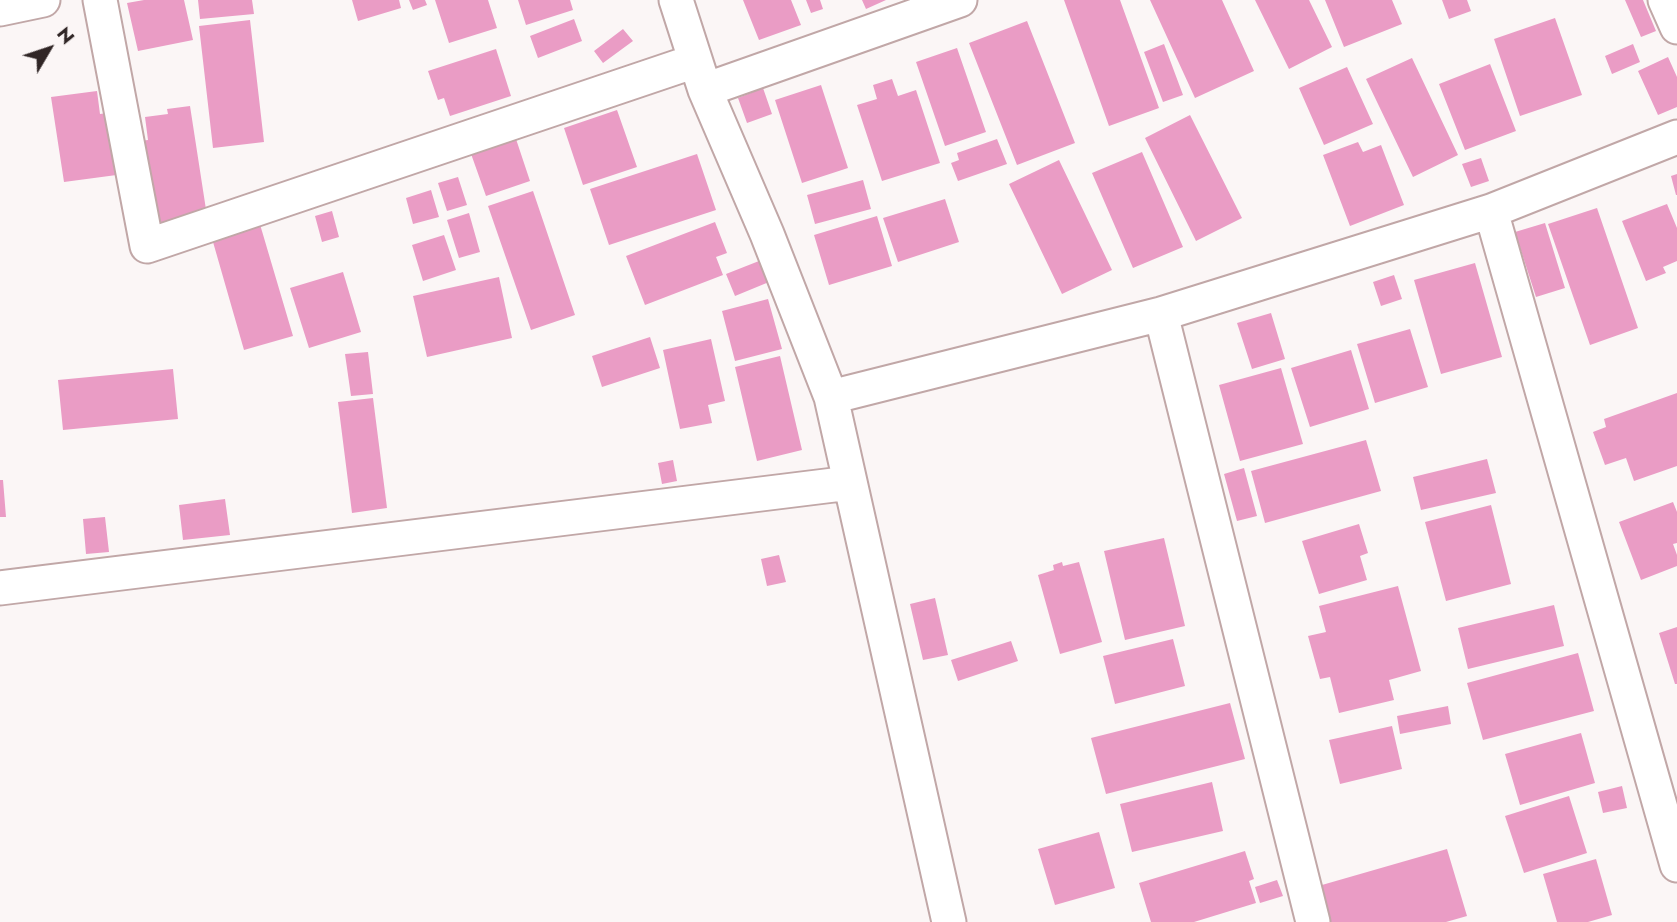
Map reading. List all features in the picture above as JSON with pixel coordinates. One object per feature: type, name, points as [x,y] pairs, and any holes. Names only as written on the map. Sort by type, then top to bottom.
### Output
[{"type":"street","points":[[0,9],[43,0]]},
{"type":"street","points":[[100,0],[147,246],[700,76],[960,0]]},
{"type":"street","points":[[676,0],[700,76],[767,234],[831,397],[949,922]]},
{"type":"street","points":[[1665,0],[1677,27]]},
{"type":"street","points":[[831,397],[1161,314],[1491,211],[1677,137]]},
{"type":"street","points":[[1491,211],[1677,865]]},
{"type":"street","points":[[1161,314],[1313,922]]},
{"type":"street","points":[[0,588],[850,483]]},
{"type":"building","points":[[144,0],[184,0],[193,40],[138,51],[127,3]]},
{"type":"building","points":[[198,0],[252,0],[254,14],[200,19]]},
{"type":"building","points":[[352,0],[399,0],[401,8],[358,21]]},
{"type":"building","points":[[409,0],[425,0],[427,5],[413,10]]},
{"type":"building","points":[[435,0],[488,0],[497,28],[449,43]]},
{"type":"building","points":[[518,0],[570,0],[573,10],[526,25]]},
{"type":"building","points":[[743,0],[791,0],[801,25],[759,40]]},
{"type":"building","points":[[806,0],[820,0],[823,9],[811,13]]},
{"type":"building","points":[[862,0],[886,0],[866,9]]},
{"type":"building","points":[[1064,0],[1120,0],[1159,108],[1109,126]]},
{"type":"building","points":[[1150,0],[1222,0],[1254,71],[1195,98]]},
{"type":"building","points":[[1255,0],[1309,0],[1332,47],[1289,69]]},
{"type":"building","points":[[1325,0],[1392,0],[1402,24],[1344,47]]},
{"type":"building","points":[[1442,0],[1467,0],[1471,11],[1449,19]]},
{"type":"building","points":[[1625,0],[1643,0],[1656,31],[1641,37]]},
{"type":"building","points":[[1555,18],[1582,95],[1520,116],[1494,39]]},
{"type":"building","points":[[574,19],[582,41],[538,58],[530,36]]},
{"type":"building","points":[[250,20],[264,142],[213,148],[199,26]]},
{"type":"building","points":[[1027,21],[1075,143],[1017,165],[969,43]]},
{"type":"building","points":[[623,29],[633,41],[603,63],[594,51]]},
{"type":"building","points":[[1164,44],[1183,95],[1163,102],[1144,52]]},
{"type":"building","points":[[1633,44],[1640,62],[1612,74],[1605,56]]},
{"type":"building","points":[[957,48],[986,132],[945,146],[916,62]]},
{"type":"building","points":[[496,49],[511,96],[450,116],[444,98],[438,100],[428,71]]},
{"type":"building","points":[[1668,57],[1677,77],[1677,107],[1658,115],[1638,71]]},
{"type":"building","points":[[1412,58],[1458,155],[1413,177],[1366,79]]},
{"type":"building","points":[[1490,64],[1516,131],[1465,150],[1439,84]]},
{"type":"building","points":[[1347,67],[1373,124],[1324,145],[1299,88]]},
{"type":"building","points":[[892,79],[898,96],[916,90],[940,163],[882,181],[857,105],[877,99],[873,85]]},
{"type":"building","points":[[821,85],[848,168],[802,183],[775,100]]},
{"type":"building","points":[[763,88],[772,114],[747,123],[738,98]]},
{"type":"building","points":[[97,91],[100,114],[115,112],[124,174],[64,182],[51,97]]},
{"type":"building","points":[[190,106],[207,216],[152,224],[139,141],[148,140],[145,117],[168,114],[167,109]]},
{"type":"building","points":[[617,110],[637,167],[583,185],[564,128]]},
{"type":"building","points":[[1190,115],[1242,218],[1196,241],[1145,138]]},
{"type":"building","points":[[515,136],[530,181],[486,196],[470,151]]},
{"type":"building","points":[[997,139],[1007,164],[958,181],[951,163],[959,160],[957,153]]},
{"type":"building","points":[[1358,142],[1363,152],[1381,145],[1404,205],[1350,226],[1323,155]]},
{"type":"building","points":[[1142,152],[1183,247],[1133,268],[1092,173]]},
{"type":"building","points":[[697,154],[716,210],[609,245],[590,189]]},
{"type":"building","points":[[1481,158],[1489,181],[1471,187],[1462,164]]},
{"type":"building","points":[[1059,160],[1112,270],[1062,294],[1009,184]]},
{"type":"building","points":[[1677,174],[1677,195],[1676,195],[1671,176]]},
{"type":"building","points":[[458,177],[467,205],[447,211],[438,183]]},
{"type":"building","points":[[863,180],[871,209],[815,224],[807,195]]},
{"type":"building","points":[[431,190],[439,217],[413,224],[406,198]]},
{"type":"building","points":[[533,191],[575,315],[531,330],[488,206]]},
{"type":"building","points":[[945,199],[959,242],[898,262],[883,218]]},
{"type":"building","points":[[1667,204],[1677,228],[1677,261],[1663,267],[1666,273],[1646,281],[1622,221]]},
{"type":"building","points":[[1597,208],[1638,328],[1590,345],[1548,224]]},
{"type":"building","points":[[332,211],[339,237],[322,242],[315,216]]},
{"type":"building","points":[[469,213],[480,252],[459,258],[447,220]]},
{"type":"building","points":[[877,216],[892,266],[829,285],[814,235]]},
{"type":"building","points":[[259,221],[293,336],[244,350],[211,235]]},
{"type":"building","points":[[715,222],[727,253],[716,257],[723,275],[645,305],[626,256]]},
{"type":"building","points":[[1545,223],[1565,288],[1536,297],[1515,232]]},
{"type":"building","points":[[444,235],[456,270],[423,281],[412,245]]},
{"type":"building","points":[[759,261],[769,282],[735,296],[726,274]]},
{"type":"building","points":[[1475,263],[1502,357],[1441,374],[1414,280]]},
{"type":"building","points":[[343,272],[361,332],[309,348],[290,288]]},
{"type":"building","points":[[1394,275],[1402,299],[1381,306],[1373,282]]},
{"type":"building","points":[[499,277],[512,338],[427,357],[413,296]]},
{"type":"building","points":[[768,299],[782,349],[735,361],[722,311]]},
{"type":"building","points":[[1271,313],[1285,359],[1252,369],[1237,323]]},
{"type":"building","points":[[1410,329],[1428,387],[1375,403],[1357,344]]},
{"type":"building","points":[[650,337],[660,368],[602,387],[592,356]]},
{"type":"building","points":[[711,339],[725,401],[708,405],[712,423],[680,429],[663,350]]},
{"type":"building","points":[[1351,350],[1369,409],[1310,427],[1291,368]]},
{"type":"building","points":[[368,352],[373,394],[351,396],[345,354]]},
{"type":"building","points":[[780,356],[802,450],[757,461],[735,367]]},
{"type":"building","points":[[1281,368],[1303,444],[1240,461],[1219,385]]},
{"type":"building","points":[[173,369],[178,419],[63,430],[58,380]]},
{"type":"building","points":[[1677,393],[1677,466],[1634,481],[1626,458],[1605,465],[1593,432],[1606,427],[1604,419]]},
{"type":"building","points":[[373,398],[387,508],[352,513],[338,402]]},
{"type":"building","points":[[1366,440],[1381,491],[1265,523],[1251,471]]},
{"type":"building","points":[[1487,459],[1496,493],[1421,510],[1413,477]]},
{"type":"building","points":[[673,460],[677,481],[662,484],[658,463]]},
{"type":"building","points":[[1244,468],[1257,516],[1237,521],[1224,474]]},
{"type":"building","points":[[0,480],[3,480],[6,517],[0,517]]},
{"type":"building","points":[[225,499],[230,535],[183,540],[179,505]]},
{"type":"building","points":[[1673,502],[1677,512],[1677,543],[1673,544],[1677,566],[1641,580],[1619,522]]},
{"type":"building","points":[[1491,505],[1511,584],[1446,601],[1425,522]]},
{"type":"building","points":[[105,517],[109,552],[86,554],[83,519]]},
{"type":"building","points":[[1359,524],[1368,553],[1360,556],[1367,580],[1319,594],[1302,541]]},
{"type":"building","points":[[1164,538],[1185,626],[1125,640],[1104,551]]},
{"type":"building","points":[[779,555],[786,582],[767,586],[761,559]]},
{"type":"building","points":[[1062,562],[1063,566],[1079,562],[1102,642],[1060,654],[1038,575],[1054,570],[1053,565]]},
{"type":"building","points":[[1398,586],[1421,671],[1389,680],[1394,700],[1339,713],[1330,677],[1320,679],[1308,636],[1326,632],[1319,606]]},
{"type":"building","points":[[935,598],[948,655],[923,660],[910,604]]},
{"type":"building","points":[[1554,605],[1564,646],[1468,669],[1458,628]]},
{"type":"building","points":[[1677,627],[1677,684],[1675,684],[1659,633]]},
{"type":"building","points":[[1173,639],[1185,686],[1115,704],[1103,656]]},
{"type":"building","points":[[1011,641],[1018,661],[958,681],[951,660]]},
{"type":"building","points":[[1578,653],[1594,711],[1483,740],[1467,683]]},
{"type":"building","points":[[1230,703],[1245,759],[1106,794],[1091,738]]},
{"type":"building","points":[[1448,706],[1451,724],[1400,734],[1397,716]]},
{"type":"building","points":[[1392,726],[1402,769],[1340,784],[1329,740]]},
{"type":"building","points":[[1581,733],[1595,783],[1520,805],[1505,754]]},
{"type":"building","points":[[1212,782],[1223,831],[1132,852],[1120,804]]},
{"type":"building","points":[[1622,786],[1627,808],[1603,813],[1598,792]]},
{"type":"building","points":[[1569,796],[1587,853],[1524,873],[1505,816]]},
{"type":"building","points":[[1099,832],[1115,888],[1055,905],[1038,849]]},
{"type":"building","points":[[1447,849],[1467,916],[1446,922],[1325,922],[1315,887]]},
{"type":"building","points":[[1245,851],[1254,879],[1249,881],[1256,903],[1194,922],[1151,922],[1139,883]]},
{"type":"building","points":[[1596,859],[1612,915],[1588,922],[1557,922],[1543,874]]},
{"type":"building","points":[[1277,880],[1283,896],[1260,903],[1255,887]]}]
